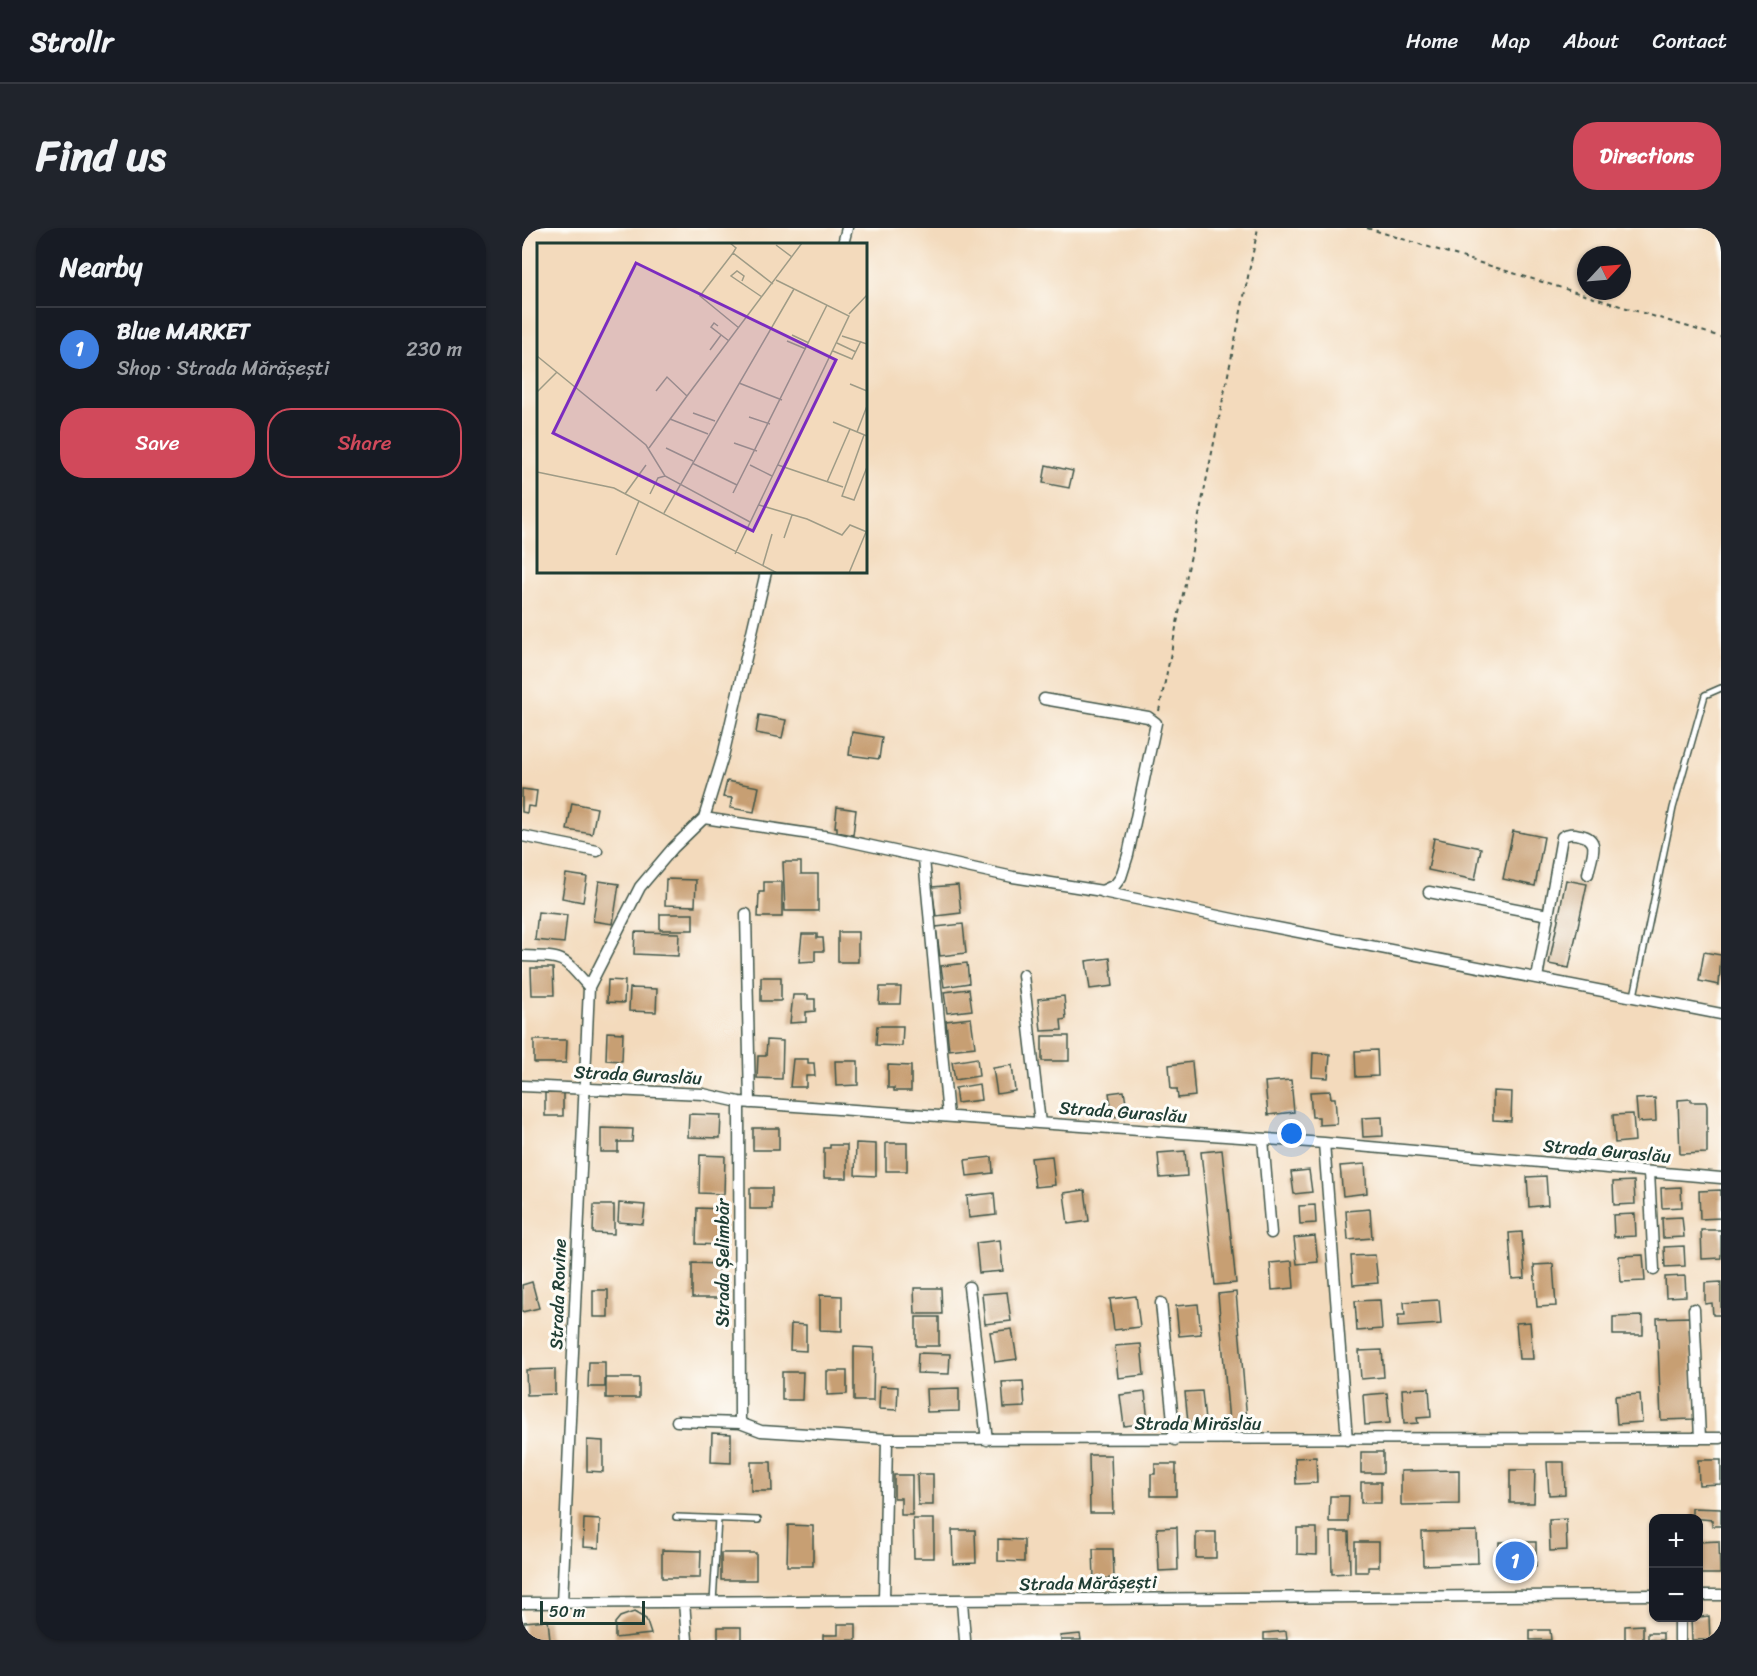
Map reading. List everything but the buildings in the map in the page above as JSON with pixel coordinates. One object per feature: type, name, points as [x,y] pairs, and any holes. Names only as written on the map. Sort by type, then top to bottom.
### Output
[{"type":"street","points":[[843,243],[847,228]]},
{"type":"street","points":[[522,956],[559,956],[569,962],[589,987],[640,887],[672,848],[704,818],[723,756],[766,573]]},
{"type":"street","points":[[1044,699],[1148,717],[1156,723],[1128,855],[1121,877],[1115,885],[1102,891]]},
{"type":"street","points":[[704,818],[830,837],[1047,884],[1102,891],[1721,1014]]},
{"type":"street","points":[[1537,978],[1562,837],[1568,833],[1589,837],[1593,840],[1594,846],[1587,874]]},
{"type":"street","points":[[522,836],[597,851]]},
{"type":"street","points":[[924,859],[948,1116]]},
{"type":"street","points":[[1430,892],[1548,915]]},
{"type":"street","name":"Strada Șelimbăr","points":[[740,1424],[746,915]]},
{"type":"street","points":[[1023,975],[1040,1123]]},
{"type":"street","name":"Strada Rovine","points":[[562,1603],[589,987]]},
{"type":"street","name":"Strada Guraslău","points":[[522,1086],[703,1094],[745,1103],[1324,1143],[1721,1178]]},
{"type":"street","points":[[1263,1139],[1271,1233]]},
{"type":"street","points":[[1324,1143],[1347,1440]]},
{"type":"street","points":[[1649,1172],[1654,1270]]},
{"type":"street","points":[[969,1287],[987,1440]]},
{"type":"street","points":[[1161,1303],[1175,1440]]},
{"type":"street","points":[[1694,1309],[1700,1438]]},
{"type":"street","name":"Strada Mirăslău","points":[[677,1421],[740,1424],[761,1431],[887,1439],[1721,1438]]},
{"type":"street","points":[[884,1600],[887,1439]]},
{"type":"street","name":"Strada Mărășești","points":[[522,1603],[1649,1595]]},
{"type":"street","points":[[1703,1595],[1721,1595]]},
{"type":"street","points":[[962,1601],[965,1640]]},
{"type":"street","points":[[684,1602],[687,1640]]},
{"type":"street","points":[[1680,1622],[1680,1640]]},
{"type":"lane","points":[[1634,996],[1673,808],[1702,706],[1709,692],[1721,688]]},
{"type":"lane","points":[[676,1517],[758,1520]]},
{"type":"lane","points":[[714,1602],[718,1519]]},
{"type":"path","points":[[1156,723],[1258,228]]},
{"type":"path","points":[[1366,228],[1721,337]]},
{"type":"place","name":"Blue MARKET","points":[[1515,1561]]}]
